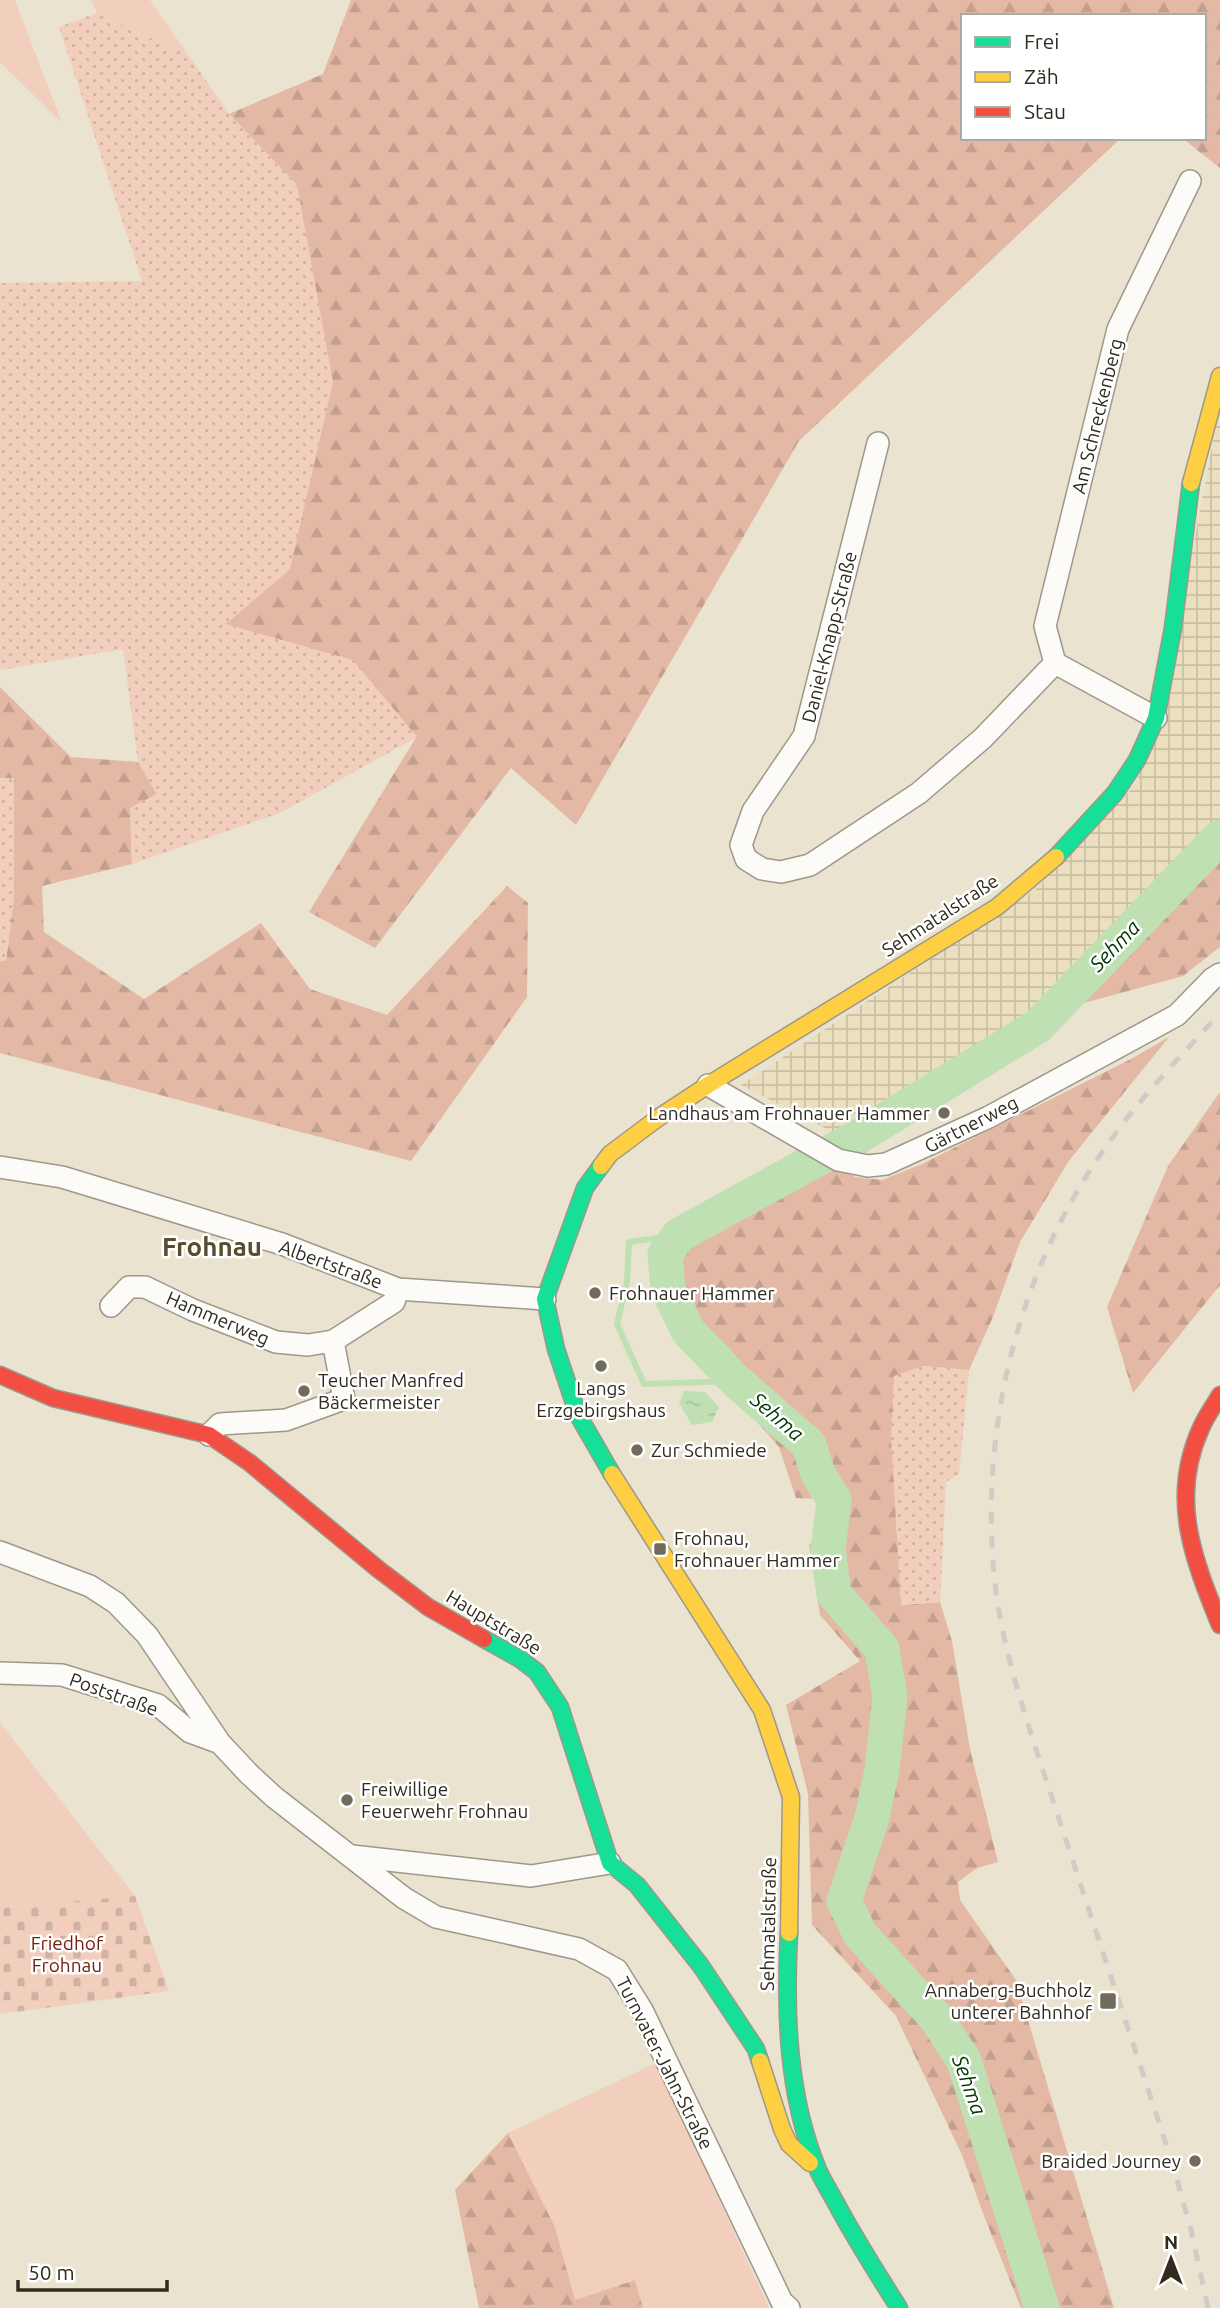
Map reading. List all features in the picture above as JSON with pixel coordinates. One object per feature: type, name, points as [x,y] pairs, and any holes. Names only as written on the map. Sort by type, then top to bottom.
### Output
[{"type":"main road","name":"Sehmatalstraße","points":[[899,2308],[849,2228],[818,2170],[796,2099],[789,2040],[787,1973],[791,1797],[762,1710],[660,1549],[625,1499],[578,1415],[556,1349],[545,1299],[585,1188],[610,1154],[708,1085],[997,907],[1060,854],[1115,793],[1137,760],[1156,718],[1173,628],[1192,478],[1220,376]]},
{"type":"main road","name":"Hauptstraße","points":[[0,1375],[53,1398],[209,1435],[250,1463],[428,1607],[520,1659],[537,1672],[560,1707],[610,1863]]},
{"type":"main road","points":[[1220,1395],[1199,1431],[1190,1456],[1185,1492],[1190,1547],[1220,1625]]},
{"type":"main road","points":[[610,1863],[637,1885],[701,1966],[756,2049],[789,2144],[818,2170]]},
{"type":"street","name":"Am Schreckenberg","points":[[1055,663],[1045,626],[1118,330],[1190,181]]},
{"type":"street","name":"Daniel-Knapp-Straße","points":[[878,443],[804,736],[753,811],[741,845],[746,859],[762,869],[781,872],[810,865],[919,793],[983,738],[1055,663]]},
{"type":"street","points":[[1055,663],[1156,718]]},
{"type":"street","name":"Gärtnerweg","points":[[708,1085],[838,1160],[868,1166],[886,1164],[989,1116],[1177,1015],[1220,974]]},
{"type":"street","name":"Albertstraße","points":[[0,1167],[62,1177],[282,1244],[398,1289],[545,1299]]},
{"type":"street","name":"Hammerweg","points":[[111,1306],[129,1287],[145,1287],[192,1310],[276,1342],[292,1345],[333,1341],[394,1302],[398,1289]]},
{"type":"street","points":[[209,1435],[220,1424],[286,1420],[344,1399],[333,1341]]},
{"type":"street","name":"Turnvater-Jahn-Straße","points":[[0,1552],[90,1586],[116,1603],[147,1635],[220,1743],[274,1797],[404,1898],[436,1917],[579,1949],[617,1970],[642,2010],[782,2302],[789,2308]]},
{"type":"street","name":"Poststraße","points":[[0,1673],[62,1675],[158,1705],[190,1732],[220,1743]]},
{"type":"street","points":[[350,1856],[531,1876],[610,1863]]},
{"type":"shaded area","points":[[1220,404],[1220,827],[1037,1010],[834,1133],[741,1085],[1036,889],[1137,783],[1193,548]]},
{"type":"green space","points":[[0,0],[15,0],[62,123],[0,62]]},
{"type":"green space","points":[[91,0],[150,0],[189,56],[97,13]]},
{"type":"green space","points":[[351,0],[1220,0],[1220,168],[1185,140],[1206,140],[1206,14],[961,14],[961,140],[1119,140],[799,441],[576,825],[511,768],[375,948],[309,912],[417,736],[225,624],[290,569],[297,185],[229,114],[323,74]]},
{"type":"green space","points":[[97,13],[189,56],[229,114],[297,185],[333,382],[290,569],[226,624],[353,660],[417,737],[280,813],[132,864],[130,808],[157,794],[138,762],[123,649],[0,670],[0,283],[142,281],[59,27]]},
{"type":"green space","points":[[0,687],[71,757],[138,762],[157,794],[130,809],[132,864],[42,886],[44,932],[144,999],[261,923],[310,989],[387,1015],[507,886],[528,903],[527,997],[411,1161],[0,1053],[0,961],[6,961],[14,896],[14,779],[0,778]]},
{"type":"green space","points":[[0,778],[14,778],[14,896],[6,961],[0,961]]},
{"type":"green space","points":[[1220,843],[1220,947],[1183,976],[1066,1008],[1037,1010],[1153,922]]},
{"type":"green space","points":[[1169,1037],[1068,1162],[1020,1242],[993,1317],[969,1370],[922,1366],[901,1605],[940,1602],[952,1641],[970,1749],[998,1862],[977,1868],[958,1882],[960,1900],[1016,1980],[1114,2308],[1021,2308],[962,2155],[896,2016],[812,1925],[808,1794],[786,1705],[860,1661],[820,1615],[809,1544],[843,1529],[843,1500],[796,1498],[779,1447],[679,1332],[658,1291],[676,1283],[686,1244],[830,1159],[855,1177],[882,1180],[922,1164],[1131,1059]]},
{"type":"green space","points":[[1220,1092],[1220,1285],[1133,1393],[1107,1307],[1168,1166]]},
{"type":"green space","points":[[922,1366],[969,1370],[959,1474],[946,1482],[940,1602],[901,1605],[891,1438],[894,1376]]},
{"type":"green space","points":[[0,1724],[135,1896],[6,1907],[0,1895]]},
{"type":"green space","name":"Friedhof Frohnau","points":[[0,1895],[7,1907],[135,1896],[169,1991],[0,2014]]},
{"type":"green space","points":[[656,2063],[769,2308],[643,2308],[635,2280],[575,2300],[555,2227],[508,2133]]},
{"type":"green space","points":[[508,2133],[555,2227],[575,2300],[635,2280],[643,2308],[479,2308],[455,2190]]},
{"type":"water","points":[[684,1391],[705,1392],[719,1407],[712,1422],[692,1425],[679,1403]]},
{"type":"waterway","name":"Sehma","points":[[1042,2308],[964,2061],[937,2019],[860,1934],[844,1901],[872,1818],[882,1769],[890,1697],[882,1649],[834,1594],[828,1549],[834,1500],[818,1474],[809,1445],[736,1381],[688,1331],[668,1289],[665,1254],[679,1235],[856,1138],[1038,1026],[1220,837]]},
{"type":"waterway","points":[[679,1235],[629,1242],[627,1282],[617,1324],[644,1384],[736,1381]]},
{"type":"railway","points":[[1208,2308],[1173,2165],[1032,1737],[1007,1651],[997,1599],[992,1538],[992,1476],[999,1415],[1011,1354],[1029,1295],[1053,1238],[1082,1184],[1116,1133],[1153,1086],[1220,1013]]},
{"type":"traffic: fast","points":[[1056,857],[1115,793],[1137,760],[1156,718],[1173,628],[1191,483]]},
{"type":"traffic: fast","points":[[601,1166],[585,1188],[545,1299],[556,1349],[578,1415],[612,1474]]},
{"type":"traffic: fast","points":[[484,1639],[537,1672],[560,1707],[610,1863],[637,1885],[701,1966],[756,2049],[760,2061]]},
{"type":"traffic: fast","points":[[789,1933],[787,1993],[790,2053],[808,2142],[824,2182],[899,2308]]},
{"type":"traffic: slow","points":[[1191,483],[1220,376]]},
{"type":"traffic: slow","points":[[601,1166],[610,1154],[708,1085],[997,907],[1056,857]]},
{"type":"traffic: slow","points":[[612,1474],[762,1710],[791,1797],[789,1933]]},
{"type":"traffic: slow","points":[[760,2061],[789,2144],[810,2163]]},
{"type":"traffic: jam","points":[[0,1375],[53,1398],[209,1435],[250,1463],[428,1607],[484,1639]]},
{"type":"traffic: jam","points":[[1220,1395],[1203,1424],[1192,1454],[1186,1503],[1194,1552],[1220,1625]]},
{"type":"place","name":"Landhaus am Frohnauer Hammer","points":[[944,1113]]},
{"type":"place","name":"Frohnauer Hammer","points":[[595,1293]]},
{"type":"place","name":"Langs Erzgebirgshaus","points":[[601,1366]]},
{"type":"place","name":"Teucher Manfred Bäckermeister","points":[[304,1391]]},
{"type":"place","name":"Zur Schmiede","points":[[637,1450]]},
{"type":"place","name":"Frohnau, Frohnauer Hammer","points":[[660,1549]]},
{"type":"place","name":"Freiwillige Feuerwehr Frohnau","points":[[347,1800]]},
{"type":"place","name":"Annaberg-Buchholz unterer Bahnhof","points":[[1108,2001]]},
{"type":"place","name":"Braided Journey","points":[[1195,2161]]},
{"type":"district","name":"Frohnau","points":[[212,1247]]}]
